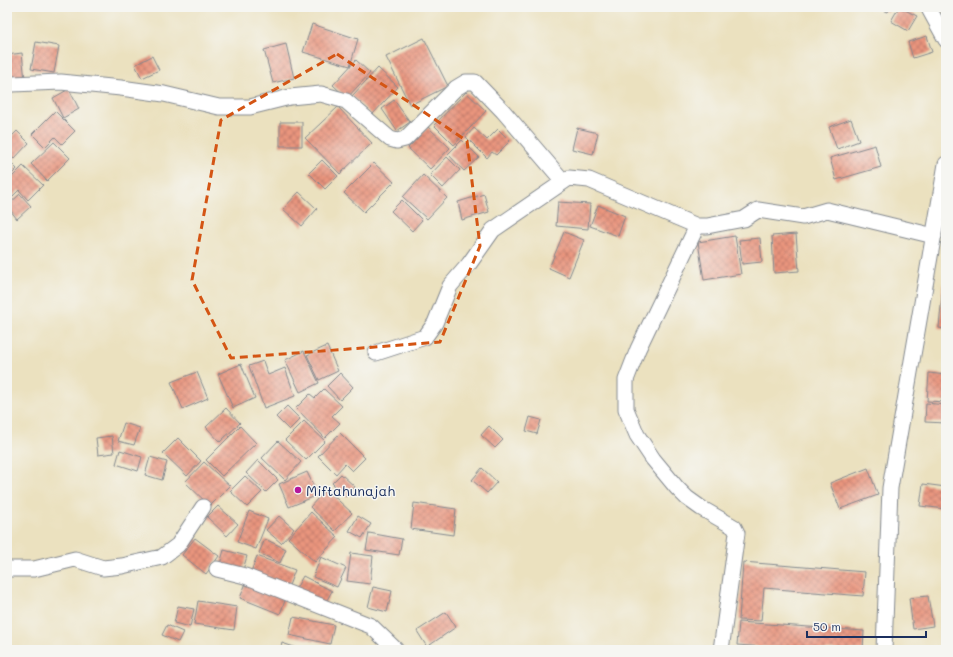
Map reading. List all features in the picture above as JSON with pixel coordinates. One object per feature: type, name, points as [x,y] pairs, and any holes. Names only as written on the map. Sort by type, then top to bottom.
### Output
[{"type":"street","points":[[928,7],[946,40]]},
{"type":"street","points":[[7,86],[12,84],[61,82],[164,94],[220,107],[250,107],[290,97],[321,94],[346,101],[390,139],[397,141],[405,139],[456,88],[466,82],[475,82],[503,110],[563,181]]},
{"type":"street","points":[[884,650],[890,488],[946,164]]},
{"type":"street","points":[[376,353],[426,337],[435,323],[450,286],[469,264],[493,230],[569,178],[589,180],[697,226],[707,226],[744,220],[760,210],[803,217],[827,210],[934,236]]},
{"type":"street","points":[[697,226],[638,349],[626,380],[626,409],[636,435],[672,482],[687,498],[734,527],[737,533],[721,650]]},
{"type":"street","points":[[7,569],[34,569],[76,559],[103,568],[122,566],[162,556],[178,546],[203,507]]},
{"type":"street","points":[[217,570],[245,576],[371,626],[396,650]]},
{"type":"highlighted area","points":[[337,54],[467,141],[480,246],[440,342],[231,358],[192,280],[221,120]]},
{"type":"building","points":[[876,7],[890,7],[888,12]]},
{"type":"building","points":[[899,7],[917,16],[908,31],[891,21]]},
{"type":"building","points":[[312,24],[358,39],[350,66],[303,52]]},
{"type":"building","points":[[927,36],[932,52],[913,58],[908,42]]},
{"type":"building","points":[[424,38],[448,86],[410,105],[386,57]]},
{"type":"building","points":[[36,42],[59,46],[54,73],[31,69]]},
{"type":"building","points":[[286,44],[294,78],[273,83],[264,50]]},
{"type":"building","points":[[22,53],[25,80],[7,82],[7,55]]},
{"type":"building","points":[[152,56],[159,70],[142,78],[135,65]]},
{"type":"building","points":[[356,60],[370,73],[347,98],[333,85]]},
{"type":"building","points":[[378,68],[398,87],[372,115],[352,96]]},
{"type":"building","points":[[69,89],[79,109],[63,118],[53,98]]},
{"type":"building","points":[[466,92],[486,111],[454,145],[434,125]]},
{"type":"building","points":[[394,100],[410,122],[397,131],[382,109]]},
{"type":"building","points":[[338,107],[372,143],[340,174],[305,138]]},
{"type":"building","points":[[55,111],[75,131],[62,144],[55,137],[45,147],[32,134]]},
{"type":"building","points":[[851,119],[859,141],[837,149],[829,127]]},
{"type":"building","points":[[280,122],[302,122],[302,146],[280,146]]},
{"type":"building","points":[[428,127],[450,148],[430,169],[408,148]]},
{"type":"building","points":[[474,128],[487,140],[498,129],[510,141],[496,155],[492,152],[487,158],[466,137]]},
{"type":"building","points":[[577,128],[598,133],[593,154],[572,149]]},
{"type":"building","points":[[17,131],[29,143],[14,159],[7,152],[7,141]]},
{"type":"building","points":[[462,140],[479,157],[464,171],[448,154]]},
{"type":"building","points":[[54,142],[70,158],[47,181],[31,164]]},
{"type":"building","points":[[875,145],[881,167],[836,180],[830,158]]},
{"type":"building","points":[[447,157],[460,170],[443,188],[430,175]]},
{"type":"building","points":[[7,159],[17,169],[7,179]]},
{"type":"building","points":[[322,160],[338,176],[325,189],[309,173]]},
{"type":"building","points":[[374,163],[394,182],[364,212],[344,193]]},
{"type":"building","points":[[23,166],[43,185],[28,200],[19,190],[7,202],[7,182]]},
{"type":"building","points":[[423,175],[447,198],[427,219],[403,197]]},
{"type":"building","points":[[299,192],[317,209],[302,226],[283,209]]},
{"type":"building","points":[[20,194],[31,206],[17,219],[7,206]]},
{"type":"building","points":[[484,194],[489,212],[462,220],[458,202]]},
{"type":"building","points":[[402,200],[422,220],[412,231],[391,211]]},
{"type":"building","points":[[558,202],[590,204],[588,229],[556,226]]},
{"type":"building","points":[[598,205],[625,216],[618,236],[590,226]]},
{"type":"building","points":[[564,232],[584,240],[569,277],[549,268]]},
{"type":"building","points":[[796,234],[799,271],[774,273],[772,236]]},
{"type":"building","points":[[735,236],[741,274],[704,280],[698,242]]},
{"type":"building","points":[[760,238],[762,262],[742,264],[739,240]]},
{"type":"building","points":[[943,284],[946,284],[946,329],[939,328]]},
{"type":"building","points":[[327,346],[338,371],[319,380],[307,355]]},
{"type":"building","points":[[304,351],[319,383],[300,392],[285,360]]},
{"type":"building","points":[[263,361],[268,375],[285,368],[295,396],[264,408],[249,366]]},
{"type":"building","points":[[241,364],[255,398],[233,408],[218,374]]},
{"type":"building","points":[[197,372],[208,398],[183,409],[171,382]]},
{"type":"building","points":[[340,373],[353,387],[340,400],[327,386]]},
{"type":"building","points":[[929,373],[946,375],[946,402],[927,401]]},
{"type":"building","points":[[324,389],[342,406],[332,416],[340,423],[325,438],[296,408],[310,394],[315,398]]},
{"type":"building","points":[[926,403],[946,405],[946,423],[925,422]]},
{"type":"building","points":[[287,406],[300,419],[289,430],[276,417]]},
{"type":"building","points":[[226,408],[240,423],[220,442],[206,427]]},
{"type":"building","points":[[530,417],[541,420],[537,434],[526,431]]},
{"type":"building","points":[[304,421],[325,441],[306,460],[285,440]]},
{"type":"building","points":[[124,423],[140,428],[134,445],[118,441]]},
{"type":"building","points":[[240,426],[256,443],[222,476],[206,460]]},
{"type":"building","points":[[489,426],[503,440],[495,448],[481,435]]},
{"type":"building","points":[[340,433],[365,458],[352,471],[345,464],[336,474],[318,456]]},
{"type":"building","points":[[112,436],[114,453],[98,455],[96,438]]},
{"type":"building","points":[[178,438],[201,461],[187,476],[163,453]]},
{"type":"building","points":[[278,441],[301,462],[285,480],[262,458]]},
{"type":"building","points":[[120,450],[142,457],[138,471],[116,464]]},
{"type":"building","points":[[150,457],[167,462],[162,480],[145,475]]},
{"type":"building","points":[[258,460],[278,480],[266,492],[246,473]]},
{"type":"building","points":[[204,462],[230,486],[210,506],[185,482]]},
{"type":"building","points":[[482,468],[497,482],[487,493],[472,480]]},
{"type":"building","points":[[868,468],[878,495],[840,509],[830,483]]},
{"type":"building","name":"Miftahunajah","points":[[307,472],[318,495],[289,507],[279,484]]},
{"type":"building","points":[[341,474],[355,487],[346,497],[332,483]]},
{"type":"building","points":[[245,476],[262,492],[247,507],[230,491]]},
{"type":"building","points":[[923,484],[946,487],[946,509],[920,506]]},
{"type":"building","points":[[326,489],[352,513],[335,531],[310,507]]},
{"type":"building","points":[[414,503],[456,509],[453,535],[411,529]]},
{"type":"building","points":[[218,506],[238,524],[227,536],[207,517]]},
{"type":"building","points":[[249,511],[268,519],[256,549],[237,542]]},
{"type":"building","points":[[311,512],[338,537],[315,562],[288,538]]},
{"type":"building","points":[[279,516],[294,529],[281,543],[266,530]]},
{"type":"building","points":[[358,516],[371,524],[362,538],[349,531]]},
{"type":"building","points":[[369,533],[402,539],[399,555],[366,550]]},
{"type":"building","points":[[195,538],[219,556],[206,574],[182,555]]},
{"type":"building","points":[[265,539],[286,549],[280,563],[259,553]]},
{"type":"building","points":[[224,550],[247,556],[243,570],[220,564]]},
{"type":"building","points":[[351,553],[373,556],[370,584],[347,581]]},
{"type":"building","points":[[257,556],[295,570],[288,588],[250,574]]},
{"type":"building","points":[[321,557],[346,568],[337,587],[313,577]]},
{"type":"building","points":[[743,562],[865,572],[863,596],[764,588],[761,621],[739,620]]},
{"type":"building","points":[[303,576],[332,591],[323,607],[294,592]]},
{"type":"building","points":[[246,583],[286,598],[280,614],[240,598]]},
{"type":"building","points":[[373,587],[392,591],[387,612],[368,607]]},
{"type":"building","points":[[928,596],[933,626],[913,629],[909,598]]},
{"type":"building","points":[[198,601],[237,607],[234,630],[194,624]]},
{"type":"building","points":[[178,606],[194,609],[190,627],[174,623]]},
{"type":"building","points":[[446,612],[456,627],[427,647],[417,631]]},
{"type":"building","points":[[293,617],[334,625],[330,644],[289,635]]},
{"type":"building","points":[[739,622],[864,631],[863,650],[804,650],[737,645]]},
{"type":"building","points":[[167,625],[183,632],[178,642],[162,635]]},
{"type":"building","points":[[282,643],[303,650],[280,650]]},
{"type":"place","name":"Miftahunajah","points":[[298,490]]}]
